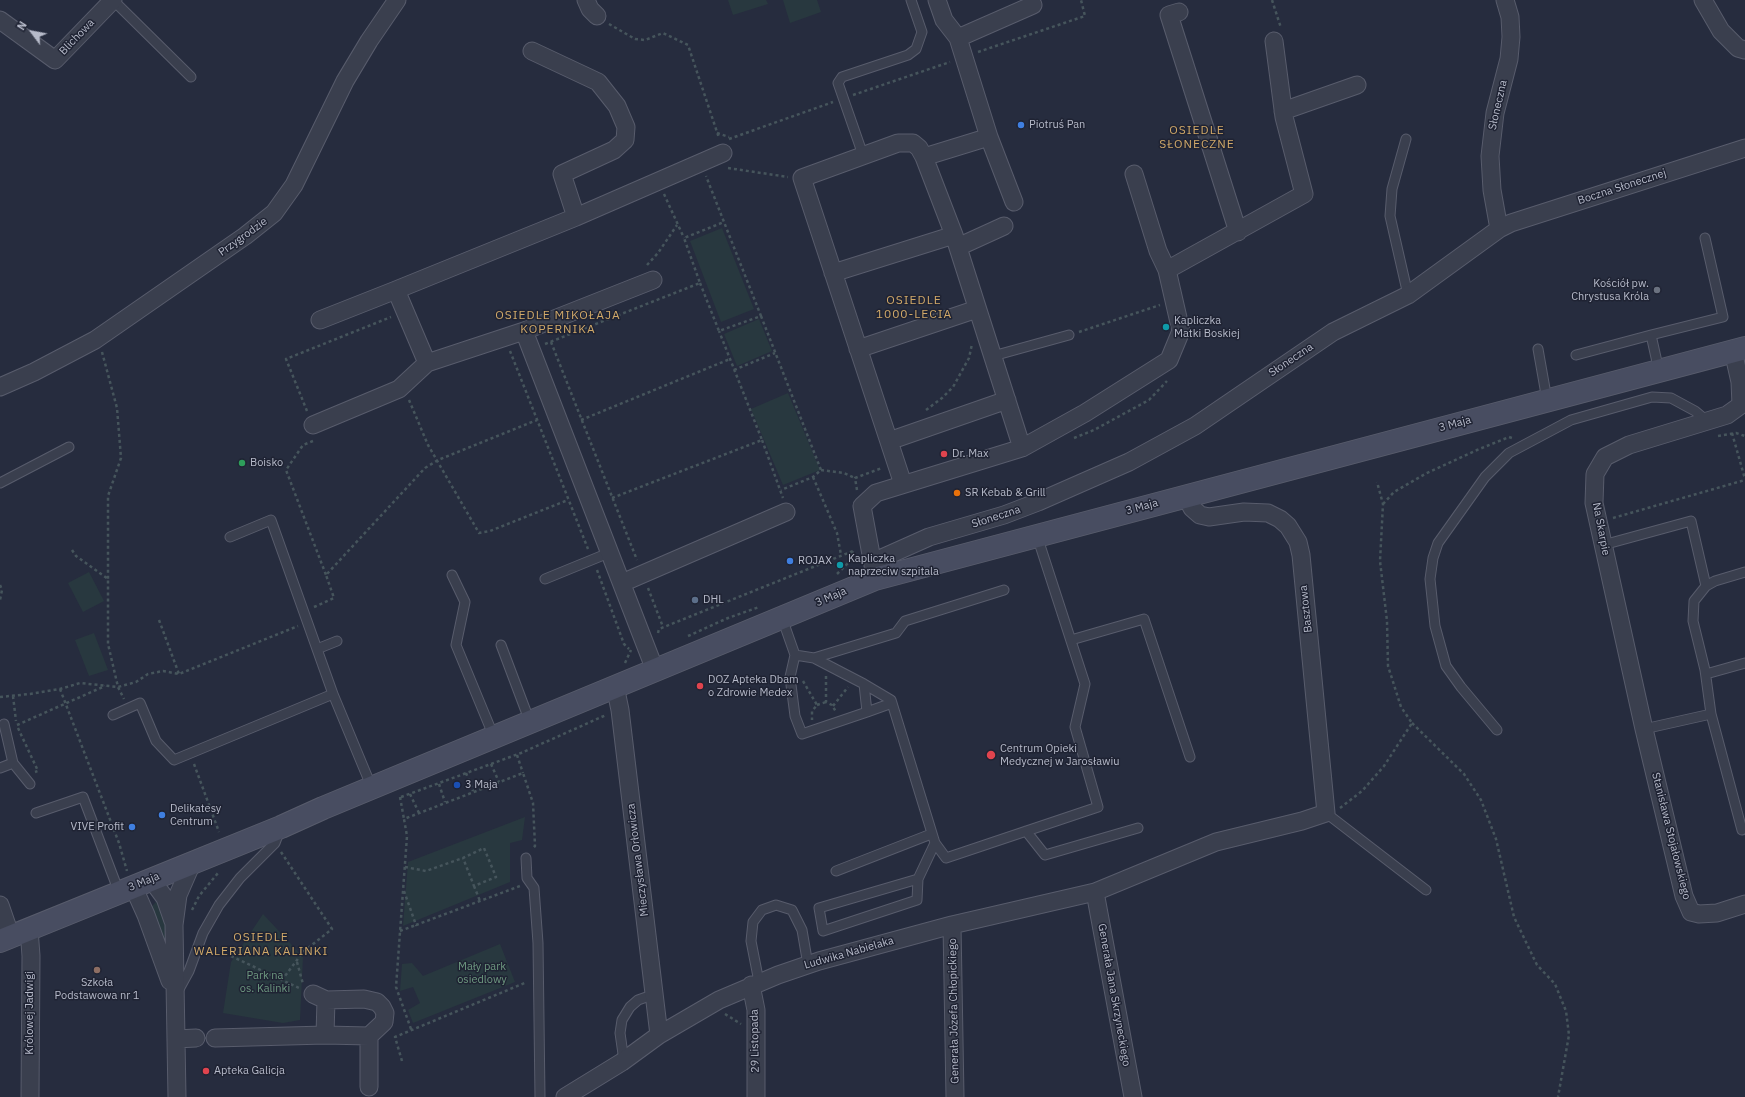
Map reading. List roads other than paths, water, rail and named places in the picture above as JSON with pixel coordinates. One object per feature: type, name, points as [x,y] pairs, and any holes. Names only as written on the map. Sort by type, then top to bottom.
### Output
[{"type":"street","name":"Blichowa","points":[[0,20],[55,60],[113,0]]},
{"type":"street","name":"Przygrodzie","points":[[0,387],[34,372],[95,340],[245,236],[274,213],[294,185],[345,81],[369,41],[397,0]]},
{"type":"street","points":[[586,0],[590,9],[597,16]]},
{"type":"street","points":[[937,0],[944,20],[958,38],[989,138],[1014,202]]},
{"type":"street","points":[[1703,0],[1721,31],[1738,48],[1745,50]]},
{"type":"street","name":"Słoneczna","points":[[875,579],[882,558],[929,537],[1004,515],[1038,502],[1142,455],[1195,426],[1333,332],[1408,295],[1499,229],[1492,190],[1490,156],[1495,113],[1509,59],[1511,37],[1510,17],[1505,1]]},
{"type":"street","points":[[958,38],[1033,5]]},
{"type":"street","points":[[1179,12],[1169,15],[1238,232]]},
{"type":"street","points":[[1167,270],[1238,232],[1304,194],[1283,111],[1278,36]]},
{"type":"street","points":[[532,51],[598,82],[618,106],[626,127],[625,140],[614,150],[562,174],[576,217]]},
{"type":"street","points":[[1283,111],[1357,85]]},
{"type":"street","points":[[924,157],[989,138]]},
{"type":"street","points":[[903,484],[802,178],[898,143],[913,143],[919,148],[924,157],[956,241],[1022,448]]},
{"type":"street","points":[[320,320],[576,217],[727,145]]},
{"type":"street","name":"Boczna Słonecznej","points":[[1499,229],[1511,223],[1745,148]]},
{"type":"street","points":[[875,579],[862,506],[876,493],[1022,448],[1085,413],[1169,360],[1180,331],[1167,270],[1158,251],[1134,174]]},
{"type":"street","points":[[833,273],[956,241],[1004,226]]},
{"type":"street","points":[[313,425],[399,389],[427,363],[524,331],[648,282]]},
{"type":"street","points":[[396,290],[427,363]]},
{"type":"street","points":[[858,349],[979,314]]},
{"type":"street","points":[[524,331],[655,670]]},
{"type":"street","name":"3 Maja","points":[[13,936],[132,882],[278,835],[372,788],[875,579],[1185,495],[1659,371],[1740,360]]},
{"type":"street","name":"Na Skarpie","points":[[1644,729],[1594,503],[1596,474],[1604,457],[1629,445],[1727,415],[1743,407],[1740,382],[1740,360]]},
{"type":"street","points":[[889,441],[1006,400]]},
{"type":"street","name":"Basztowa","points":[[1185,495],[1192,508],[1200,515],[1209,517],[1244,512],[1268,513],[1280,519],[1288,526],[1298,542],[1301,555],[1326,813]]},
{"type":"street","points":[[622,583],[786,512]]},
{"type":"street","name":"Mieczysława Orłowicza","points":[[615,686],[620,710],[659,1035]]},
{"type":"street","name":"Stanisława Stojałowskiego","points":[[1644,729],[1684,896],[1691,912],[1699,914],[1717,913],[1745,904]]},
{"type":"street","name":"Ludwika Nabielaka","points":[[565,1097],[623,1061],[659,1035],[719,1000],[755,984],[808,964],[952,925],[1095,892],[1216,842],[1302,822],[1326,813]]},
{"type":"street","points":[[177,1097],[174,925],[178,895],[192,863]]},
{"type":"street","points":[[132,882],[165,898],[174,925]]},
{"type":"street","points":[[132,882],[156,941],[175,996]]},
{"type":"street","name":"Generała Jana Skrzyneckiego","points":[[1095,892],[1133,1097]]},
{"type":"street","name":"Królowej Jadwigi","points":[[0,905],[13,936],[31,956],[30,1097]]},
{"type":"street","name":"Generała Józefa Chłopickiego","points":[[952,925],[956,1097]]},
{"type":"street","name":"29 Listopada","points":[[755,984],[756,1097]]},
{"type":"street","points":[[215,1038],[325,1035],[369,1036],[384,1022],[385,1013],[377,1002],[364,999],[319,997],[325,1035]]},
{"type":"street","points":[[369,1036],[369,1087]]},
{"type":"street","points":[[176,1039],[196,1038]]},
{"type":"lane","points":[[113,0],[191,77]]},
{"type":"lane","points":[[863,155],[838,83],[842,77],[908,55],[916,49],[922,32],[911,0]]},
{"type":"lane","points":[[1406,139],[1392,189],[1390,216],[1408,295]]},
{"type":"lane","points":[[1576,354],[1723,317],[1705,238]]},
{"type":"lane","points":[[993,356],[1069,335]]},
{"type":"lane","points":[[1651,335],[1659,371]]},
{"type":"lane","points":[[1538,349],[1547,400]]},
{"type":"lane","points":[[1497,730],[1461,688],[1446,666],[1434,626],[1430,579],[1433,558],[1438,543],[1485,477],[1508,453],[1571,420],[1652,397],[1671,398],[1695,410],[1707,421]]},
{"type":"lane","points":[[0,484],[69,447]]},
{"type":"lane","points":[[230,537],[271,520],[333,694],[372,788]]},
{"type":"lane","points":[[1604,545],[1691,521],[1706,586]]},
{"type":"lane","points":[[795,655],[814,658],[891,700],[935,844],[946,858],[1098,807],[1075,728],[1085,684],[1036,535]]},
{"type":"lane","points":[[545,579],[610,552]]},
{"type":"lane","points":[[1742,830],[1712,714],[1706,674],[1693,621],[1692,610],[1694,601],[1706,586],[1715,581],[1745,572]]},
{"type":"lane","points":[[452,574],[464,602],[456,645],[494,737]]},
{"type":"lane","points":[[814,658],[896,633],[906,621],[1004,590]]},
{"type":"lane","points":[[782,618],[795,655],[790,677],[795,716],[802,734],[892,703]]},
{"type":"lane","points":[[1071,640],[1144,619],[1190,757]]},
{"type":"lane","points":[[317,649],[338,641]]},
{"type":"lane","points":[[501,645],[530,722]]},
{"type":"lane","points":[[1706,674],[1745,662]]},
{"type":"lane","points":[[864,684],[867,712]]},
{"type":"lane","points":[[114,715],[140,703],[156,741],[174,760],[333,694]]},
{"type":"lane","points":[[1644,729],[1712,714]]},
{"type":"lane","points":[[4,724],[13,763],[30,784]]},
{"type":"lane","points":[[0,768],[13,763]]},
{"type":"lane","points":[[36,813],[83,797],[132,882]]},
{"type":"lane","points":[[1326,813],[1426,890]]},
{"type":"lane","points":[[1026,831],[1045,855],[1138,828]]},
{"type":"lane","points":[[836,871],[932,834]]},
{"type":"lane","points":[[175,996],[189,971],[203,933],[219,905],[240,878],[278,835]]},
{"type":"lane","points":[[918,879],[819,908],[823,931],[916,900],[918,879],[935,844]]},
{"type":"lane","points":[[526,858],[527,878],[534,888],[539,978],[540,1097]]},
{"type":"lane","points":[[755,984],[751,941],[753,922],[762,910],[776,904],[792,910],[802,930],[808,964]]},
{"type":"lane","points":[[623,1061],[620,1033],[622,1020],[630,1007],[638,1000],[655,994]]},
{"type":"place","name":"Piotruś Pan","points":[[1021,125]]},
{"type":"place","name":"Kościół pw. Chrystusa Króla","points":[[1657,290]]},
{"type":"place","name":"Kapliczka Matki Boskiej","points":[[1166,327]]},
{"type":"place","name":"Dr. Max","points":[[944,454]]},
{"type":"place","name":"Boisko","points":[[242,463]]},
{"type":"place","name":"SR Kebab & Grill","points":[[957,493]]},
{"type":"place","name":"ROJAX","points":[[790,561]]},
{"type":"place","name":"Kapliczka naprzeciw szpitala","points":[[840,565]]},
{"type":"place","name":"DHL","points":[[695,600]]},
{"type":"place","name":"DOZ Apteka Dbam o Zdrowie Medex","points":[[700,686]]},
{"type":"place","name":"Centrum Opieki Medycznej w Jarosławiu","points":[[991,755]]},
{"type":"place","name":"3 Maja","points":[[457,785]]},
{"type":"place","name":"Delikatesy Centrum","points":[[162,815]]},
{"type":"place","name":"VIVE Profit","points":[[132,827]]},
{"type":"place","name":"Szkoła Podstawowa nr 1","points":[[97,970]]},
{"type":"place","name":"Apteka Galicja","points":[[206,1071]]},
{"type":"district","name":"OSIEDLE SŁONECZNE","points":[[1197,138]]},
{"type":"district","name":"OSIEDLE 1000-LECIA","points":[[914,308]]},
{"type":"district","name":"OSIEDLE MIKOŁAJA KOPERNIKA","points":[[558,323]]},
{"type":"district","name":"OSIEDLE WALERIANA KALINKI","points":[[261,945]]},
{"type":"park label","name":"Mały park osiedlowy","points":[[482,973]]},
{"type":"park label","name":"Park na os. Kalinki","points":[[265,982]]}]
